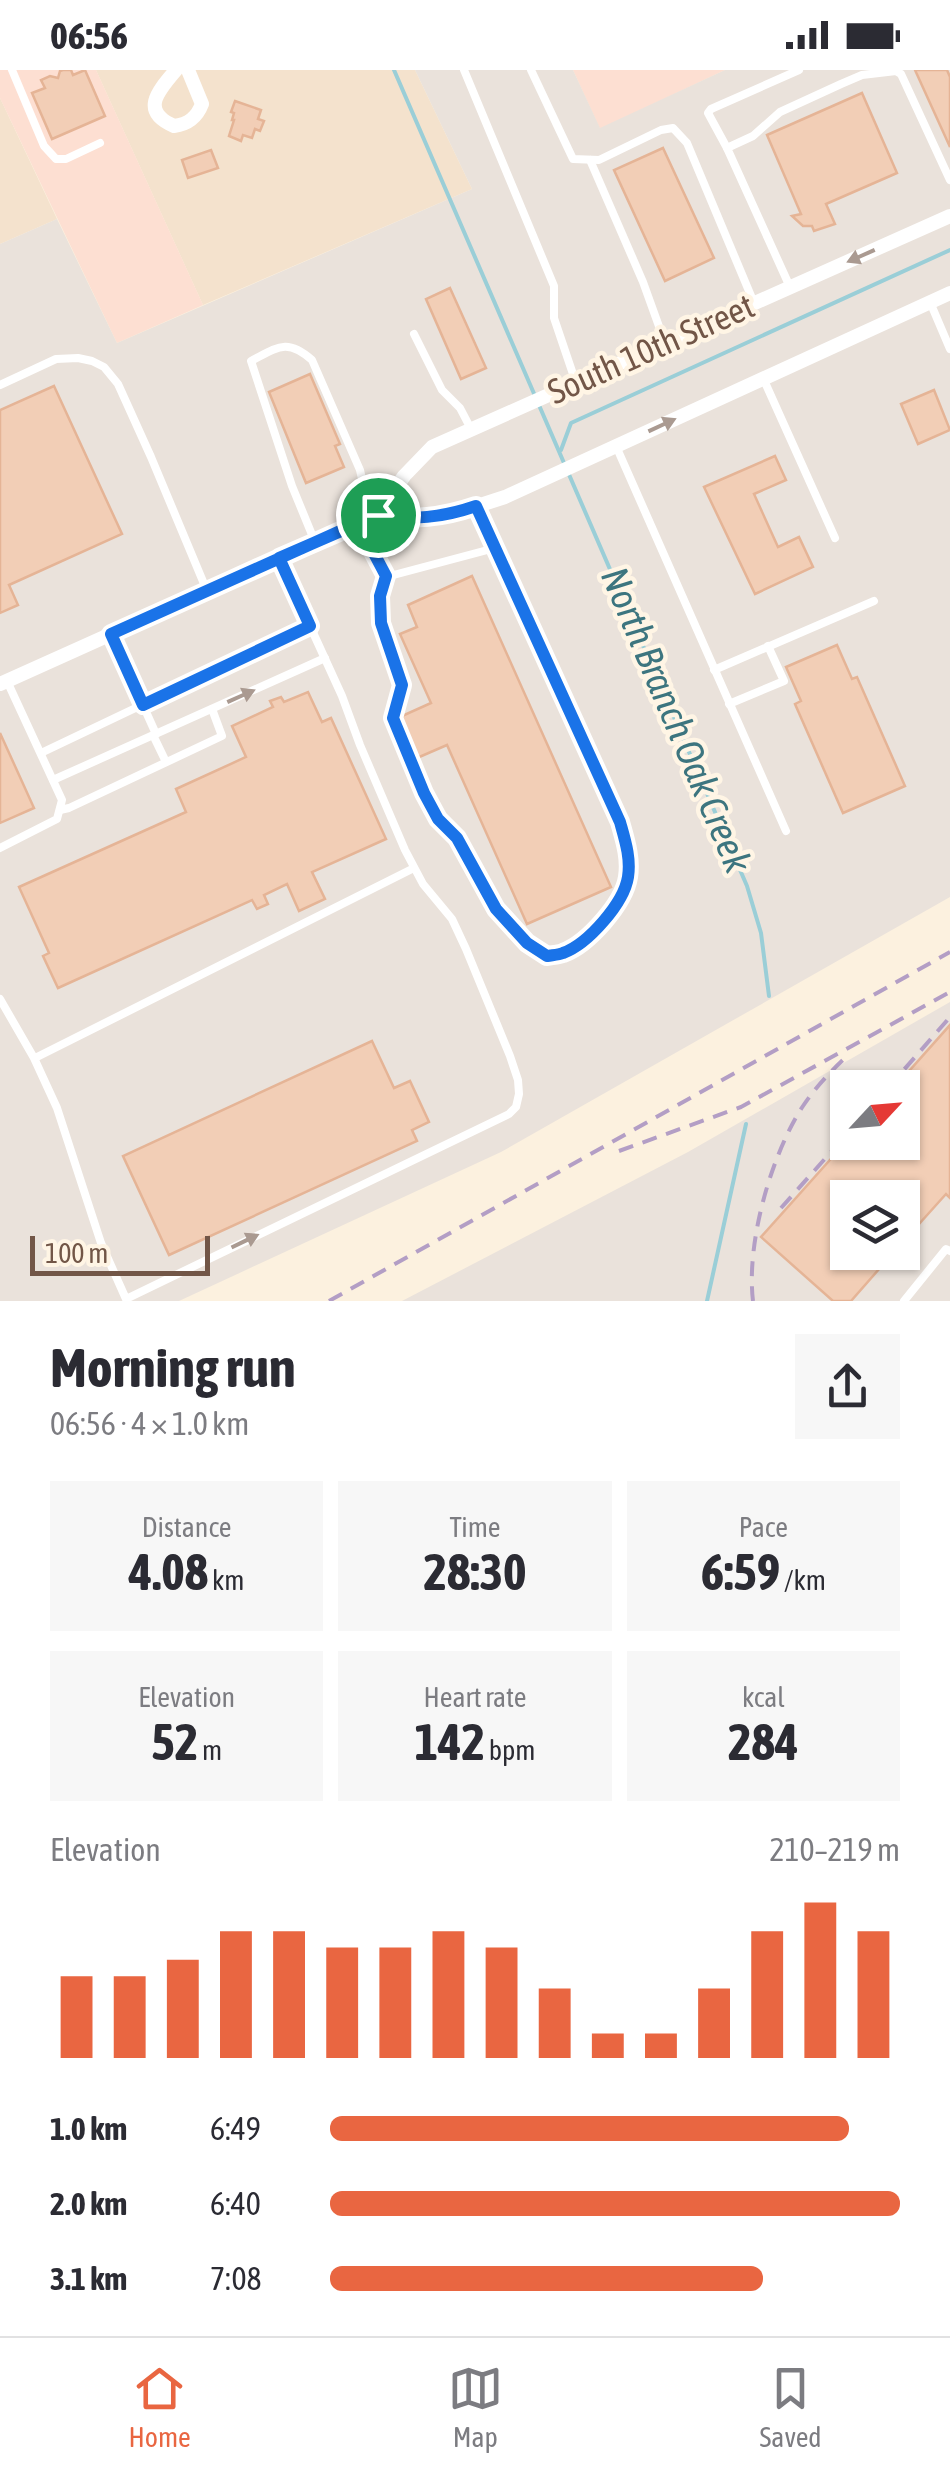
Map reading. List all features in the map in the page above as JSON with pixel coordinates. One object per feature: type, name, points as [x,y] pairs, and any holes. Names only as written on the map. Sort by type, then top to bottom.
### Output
[{"type":"street","points":[[176,70],[160,88],[155,102],[158,114],[174,126],[194,118],[202,104],[188,70]]},
{"type":"street","name":"South 10th Street","points":[[369,519],[432,447],[950,216]]},
{"type":"street","name":"South 10th Street","points":[[4,683],[369,519],[415,520],[459,512],[504,497],[950,293]]},
{"type":"lane","points":[[28,70],[14,73],[44,146],[56,159],[66,159],[100,142]]},
{"type":"lane","points":[[464,70],[554,286],[554,318],[576,383]]},
{"type":"lane","points":[[531,70],[573,159],[599,160],[672,128],[686,143],[754,303]]},
{"type":"lane","points":[[790,287],[728,148],[708,113],[799,70]]},
{"type":"lane","points":[[836,70],[842,84]]},
{"type":"lane","points":[[728,148],[752,136],[780,112],[862,75],[896,71],[901,74],[950,180]]},
{"type":"lane","points":[[590,160],[665,343]]},
{"type":"lane","points":[[930,302],[950,349]]},
{"type":"lane","points":[[414,334],[442,390],[460,408],[471,429]]},
{"type":"lane","points":[[315,542],[292,486],[252,362],[275,348],[289,345],[312,360],[360,470],[386,576],[380,596],[381,623],[402,685],[393,718],[424,793],[438,819],[457,838],[496,909],[527,943],[547,956],[565,952],[598,929],[616,903],[628,879],[628,848],[620,822],[476,506]]},
{"type":"lane","points":[[0,385],[56,359],[78,358],[104,367],[118,384],[207,591]]},
{"type":"lane","points":[[763,378],[835,538]]},
{"type":"lane","points":[[616,446],[786,831]]},
{"type":"lane","points":[[386,576],[496,548]]},
{"type":"lane","points":[[0,999],[57,1108],[101,1242],[126,1298],[509,1114],[516,1106],[519,1094],[510,1056],[452,919],[422,884],[414,868],[279,558]]},
{"type":"lane","points":[[714,670],[874,601]]},
{"type":"lane","points":[[41,753],[310,626]]},
{"type":"lane","points":[[111,634],[166,762]]},
{"type":"lane","points":[[729,704],[784,681],[768,646]]},
{"type":"lane","points":[[53,780],[325,658]]},
{"type":"lane","points":[[0,848],[57,818],[62,800],[4,683]]},
{"type":"lane","points":[[60,810],[222,736],[212,708]]},
{"type":"lane","points":[[34,1058],[414,868]]},
{"type":"lane","points":[[904,1301],[949,1248]]},
{"type":"shaded area","points":[[0,70],[96,70],[203,305],[117,343],[0,98]]},
{"type":"shaded area","points":[[96,70],[415,70],[472,189],[203,305]]},
{"type":"shaded area","points":[[415,70],[573,70],[600,128],[725,70],[950,70],[950,897],[501,1152],[179,1301],[0,1301],[0,244],[57,219],[117,343],[472,189]]},
{"type":"shaded area","points":[[573,70],[725,70],[600,129]]},
{"type":"shaded area","points":[[0,98],[57,219],[0,244]]},
{"type":"shaded area","points":[[950,1002],[950,1301],[402,1301],[688,1152],[830,1071],[830,1160],[920,1160],[920,1070],[831,1070]]},
{"type":"building","points":[[71,70],[73,75],[85,70],[105,116],[52,139],[32,93],[45,88],[41,80],[58,78],[60,71]]},
{"type":"building","points":[[915,70],[947,70],[950,147]]},
{"type":"building","points":[[862,93],[897,173],[826,204],[835,224],[814,231],[812,226],[803,226],[792,216],[801,214],[767,135]]},
{"type":"building","points":[[235,101],[261,110],[258,119],[264,121],[252,138],[243,135],[241,141],[229,136]]},
{"type":"building","points":[[663,148],[714,258],[665,281],[614,170]]},
{"type":"building","points":[[211,150],[218,168],[188,178],[182,160]]},
{"type":"building","points":[[450,288],[486,368],[461,379],[426,299]]},
{"type":"building","points":[[310,374],[340,444],[335,446],[344,467],[306,483],[269,392]]},
{"type":"building","points":[[54,386],[122,534],[9,585],[18,605],[0,613],[0,410]]},
{"type":"building","points":[[934,390],[950,430],[918,444],[901,404]]},
{"type":"building","points":[[775,456],[786,480],[754,494],[778,547],[799,537],[813,567],[755,594],[704,487]]},
{"type":"building","points":[[472,576],[611,887],[527,924],[447,745],[417,758],[401,718],[431,703],[400,634],[417,627],[408,605]]},
{"type":"building","points":[[837,645],[852,679],[857,677],[905,786],[843,813],[795,704],[801,701],[786,667]]},
{"type":"building","points":[[308,692],[322,722],[331,718],[386,839],[312,872],[325,899],[299,911],[287,884],[264,895],[268,904],[257,909],[252,900],[58,988],[43,956],[49,953],[19,887],[186,812],[176,789],[246,757],[232,726],[273,707],[270,701],[281,697],[284,702]]},
{"type":"building","points":[[0,733],[34,808],[0,823]]},
{"type":"building","points":[[950,1025],[950,1198],[946,1194],[920,1223],[920,1180],[830,1180],[830,1270],[878,1270],[851,1301],[833,1301],[761,1237],[830,1160],[920,1160],[920,1070],[910,1070]]},
{"type":"building","points":[[372,1041],[394,1088],[410,1081],[429,1122],[412,1130],[417,1141],[169,1255],[123,1156]]},
{"type":"waterway","name":"North Branch Oak Creek","points":[[394,70],[747,886],[761,933],[769,996]]},
{"type":"waterway","name":"North Branch Oak Creek","points":[[561,450],[571,423],[950,250]]},
{"type":"waterway","name":"North Branch Oak Creek","points":[[707,1301],[746,1124]]},
{"type":"railway","points":[[329,1301],[950,952]]},
{"type":"railway","points":[[619,1151],[741,1107],[950,992]]},
{"type":"railway","points":[[904,1070],[950,1017]]},
{"type":"railway","points":[[753,1301],[753,1253],[771,1174],[803,1106],[844,1059]]},
{"type":"railway","points":[[781,1208],[830,1153]]},
{"type":"route","points":[[378,515],[358,523],[279,558],[310,626],[143,705],[111,634],[279,558],[315,542],[358,523],[386,576],[380,596],[381,623],[402,685],[393,718],[424,793],[438,819],[457,838],[496,909],[527,943],[547,956],[565,952],[598,929],[628,879],[628,848],[620,822],[476,506],[415,520],[378,515]]}]
